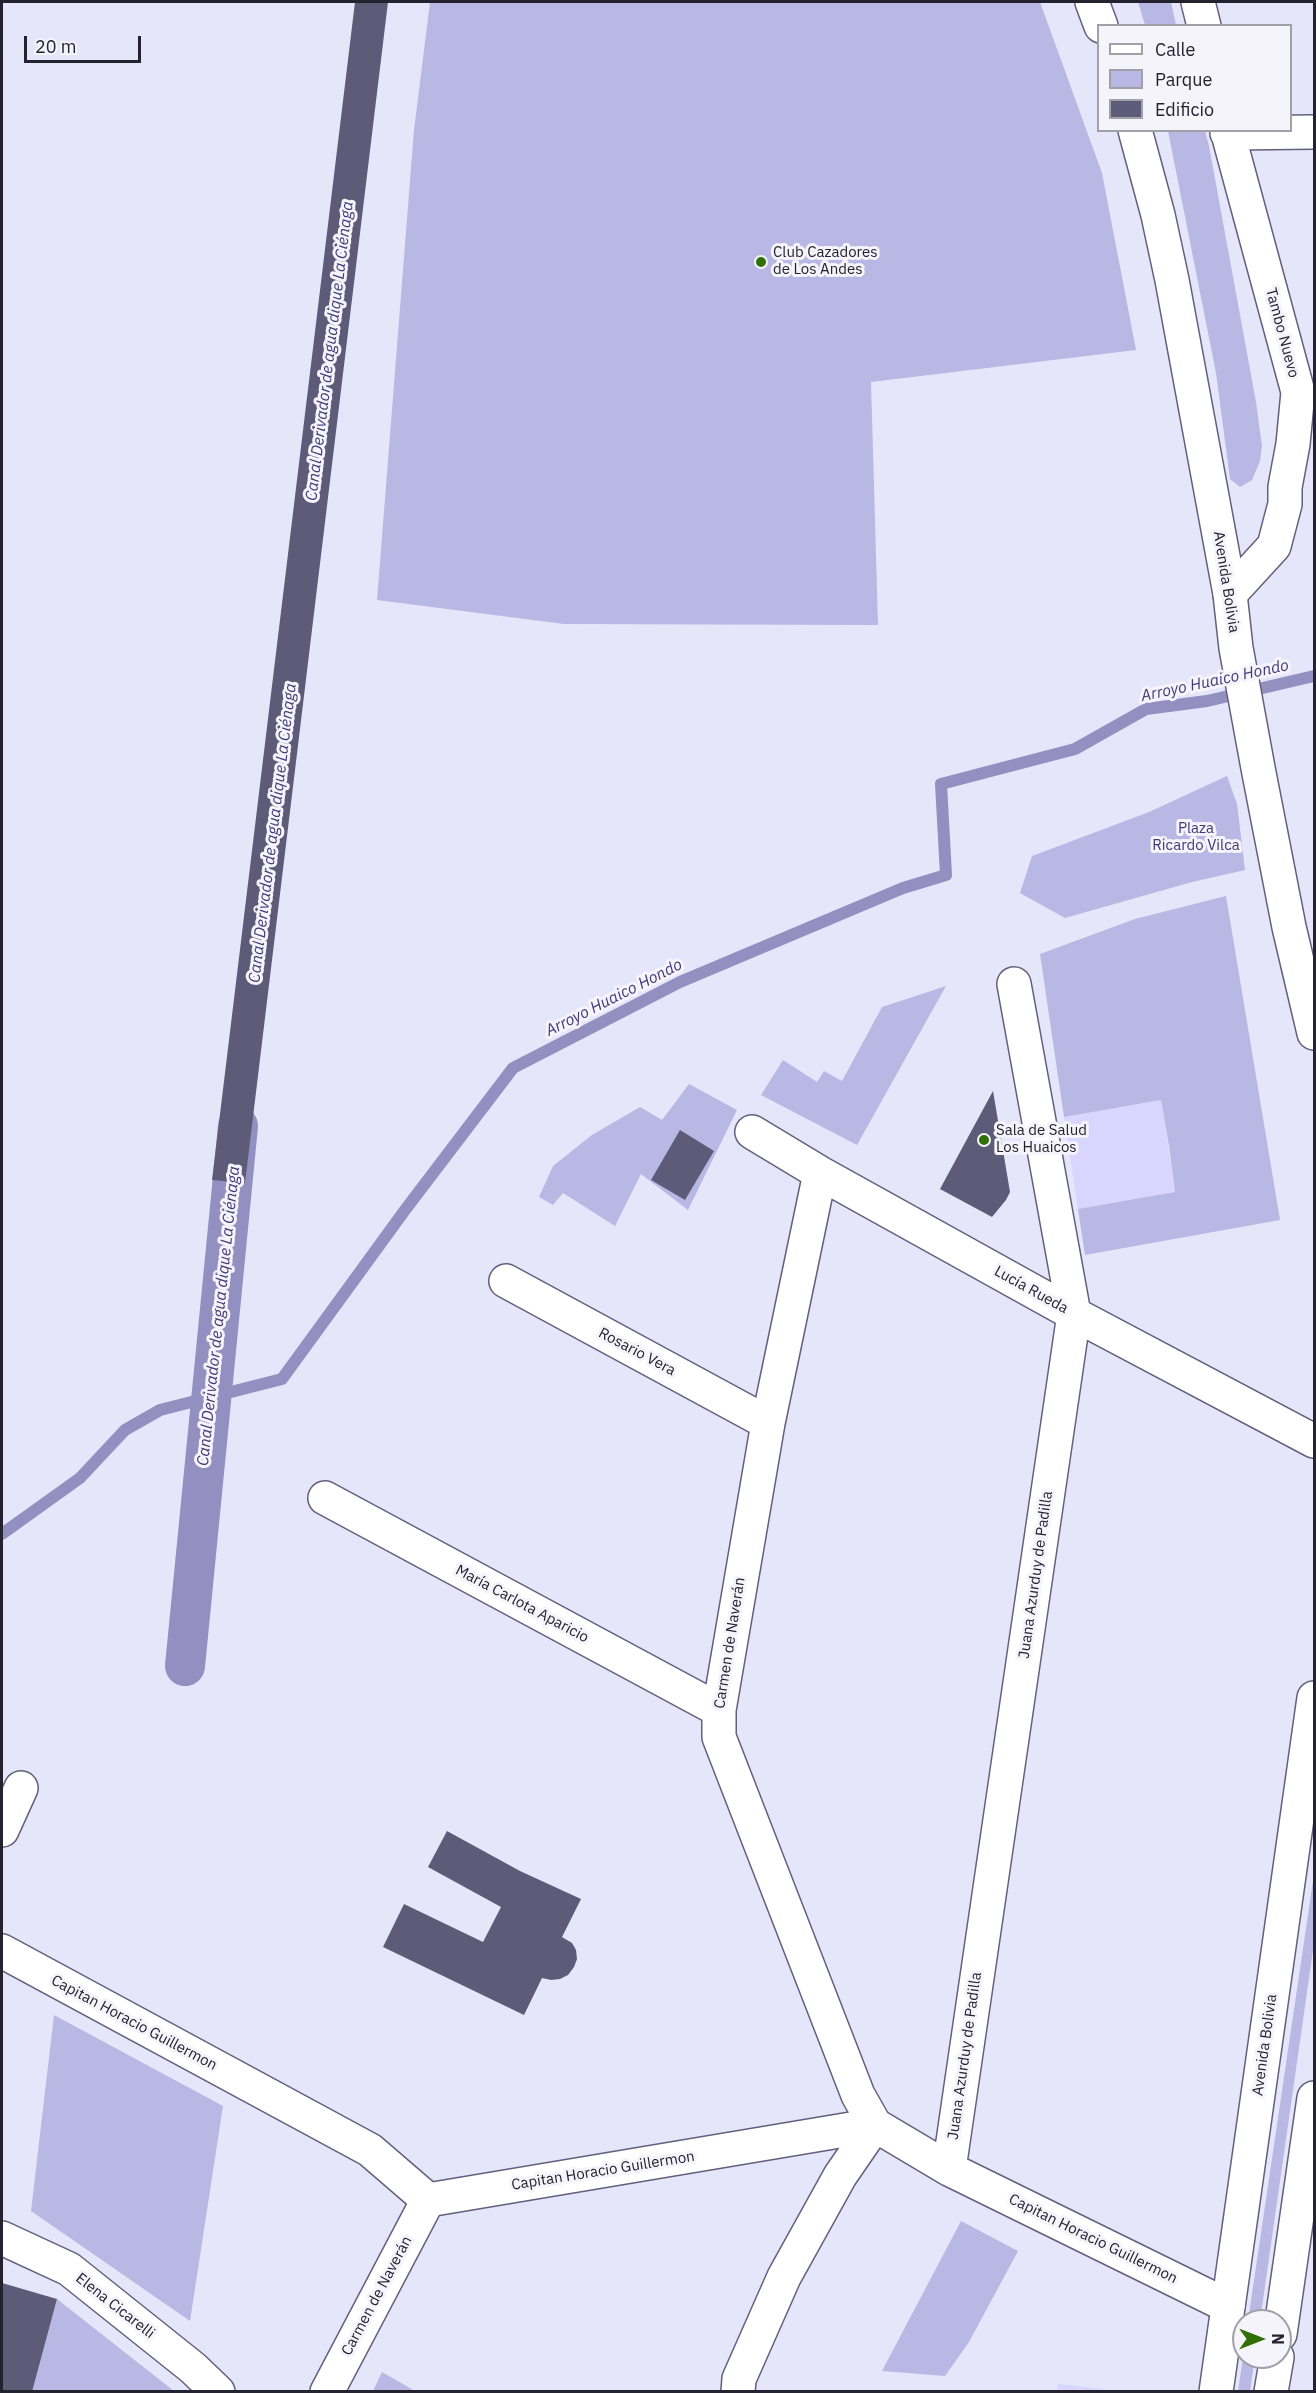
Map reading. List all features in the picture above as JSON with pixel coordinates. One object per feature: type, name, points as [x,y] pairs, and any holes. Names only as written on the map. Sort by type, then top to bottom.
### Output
[{"type":"street","points":[[1092,2],[1100,24]]},
{"type":"street","points":[[1198,2],[1203,24]]},
{"type":"street","name":"Avenida Bolivia","points":[[1136,132],[1158,215],[1172,280],[1230,594],[1236,648],[1258,768],[1289,927],[1314,1033]]},
{"type":"street","points":[[1227,132],[1314,132]]},
{"type":"street","name":"Tambo Nuevo","points":[[1227,132],[1298,392],[1293,444],[1285,487],[1285,504],[1274,546],[1230,594]]},
{"type":"street","name":"Juana Azurduy de Padilla","points":[[949,2169],[1074,1314],[1014,984]]},
{"type":"street","name":"Lucía Rueda","points":[[752,1132],[820,1173],[1074,1314],[1314,1441]]},
{"type":"street","name":"Carmen de Naverán","points":[[820,1173],[768,1423],[718,1710],[718,1737],[858,2095],[875,2125]]},
{"type":"street","name":"Rosario Vera","points":[[506,1281],[768,1423]]},
{"type":"street","name":"María Carlota Aparicio","points":[[325,1498],[718,1710]]},
{"type":"street","name":"Avenida Bolivia","points":[[1216,2391],[1314,1698]]},
{"type":"street","points":[[2,1830],[21,1788]]},
{"type":"street","name":"Capitan Horacio Guillermon","points":[[2,1951],[370,2150],[428,2200],[875,2125],[949,2169],[1228,2306]]},
{"type":"street","points":[[1285,2309],[1306,2215],[1314,2098]]},
{"type":"street","points":[[738,2391],[738,2379],[784,2277],[840,2176],[875,2125]]},
{"type":"street","name":"Carmen de Naverán","points":[[327,2391],[428,2200]]},
{"type":"street","name":"Elena Cicarelli","points":[[2,2238],[69,2269],[193,2368],[218,2391]]},
{"type":"street","points":[[1271,2391],[1274,2369]]},
{"type":"shaded area","points":[[1161,1100],[1175,1192],[1078,1209],[1064,1117]]},
{"type":"shaded area","points":[[1058,2384],[1104,2389],[1104,2391],[1057,2391]]},
{"type":"green space","name":"Club Cazadores de Los Andes","points":[[430,2],[1040,2],[1102,173],[1136,350],[871,382],[878,625],[564,624],[377,600],[414,130]]},
{"type":"green space","points":[[1138,2],[1171,2],[1176,24],[1145,24]]},
{"type":"green space","points":[[1168,132],[1205,132],[1209,146],[1262,446],[1260,461],[1252,480],[1240,487],[1230,479],[1216,373]]},
{"type":"green space","name":"Plaza Ricardo Vilca","points":[[1227,776],[1237,804],[1245,870],[1192,882],[1065,918],[1020,893],[1032,856],[1149,812]]},
{"type":"green space","points":[[1226,896],[1280,1220],[1085,1255],[1078,1209],[1175,1192],[1169,1146],[1161,1100],[1064,1117],[1040,954],[1135,919]]},
{"type":"green space","points":[[946,986],[857,1145],[761,1095],[783,1060],[817,1082],[824,1071],[842,1081],[882,1007]]},
{"type":"green space","points":[[689,1084],[737,1110],[688,1210],[641,1174],[615,1226],[563,1193],[553,1205],[539,1197],[553,1166],[592,1135],[640,1107],[662,1120]]},
{"type":"green space","points":[[1314,1874],[1314,1943],[1262,2309],[1250,2309]]},
{"type":"green space","points":[[54,2015],[223,2106],[190,2321],[31,2211]]},
{"type":"green space","points":[[961,2221],[1018,2251],[969,2342],[945,2376],[882,2371]]},
{"type":"green space","points":[[57,2299],[174,2391],[32,2392]]},
{"type":"green space","points":[[1241,2369],[1253,2369],[1250,2391],[1238,2391]]},
{"type":"green space","points":[[382,2372],[415,2391],[373,2391]]},
{"type":"building","points":[[355,2],[388,2],[245,1183],[212,1180]]},
{"type":"building","name":"Sala de Salud Los Huaicos","points":[[993,1091],[1010,1192],[992,1217],[940,1189]]},
{"type":"building","points":[[680,1130],[714,1151],[685,1200],[651,1180]]},
{"type":"building","points":[[447,1831],[520,1871],[581,1899],[562,1937],[572,1943],[576,1950],[577,1959],[574,1967],[568,1975],[560,1979],[542,1978],[524,2015],[383,1947],[404,1904],[483,1942],[501,1907],[428,1867]]},
{"type":"building","points":[[2,2283],[57,2299],[32,2392],[2,2392]]},
{"type":"waterway","name":"Arroyo Huaico Hondo","points":[[2,1534],[80,1478],[125,1430],[160,1410],[282,1379],[405,1210],[513,1068],[680,982],[903,888],[946,875],[941,784],[1075,749],[1146,709],[1207,701],[1314,676]]},
{"type":"waterway","name":"Arroyo Huaico Hondo","points":[[185,1666],[238,1126]]},
{"type":"place","name":"Club Cazadores de Los Andes","points":[[761,262]]},
{"type":"place","name":"Sala de Salud Los Huaicos","points":[[984,1140]]},
{"type":"water label","name":"Canal Derivador de agua dique La Ciénaga","points":[[330,351]]},
{"type":"water label","name":"Canal Derivador de agua dique La Ciénaga","points":[[273,833]]},
{"type":"water label","name":"Canal Derivador de agua dique La Ciénaga","points":[[219,1316]]}]
